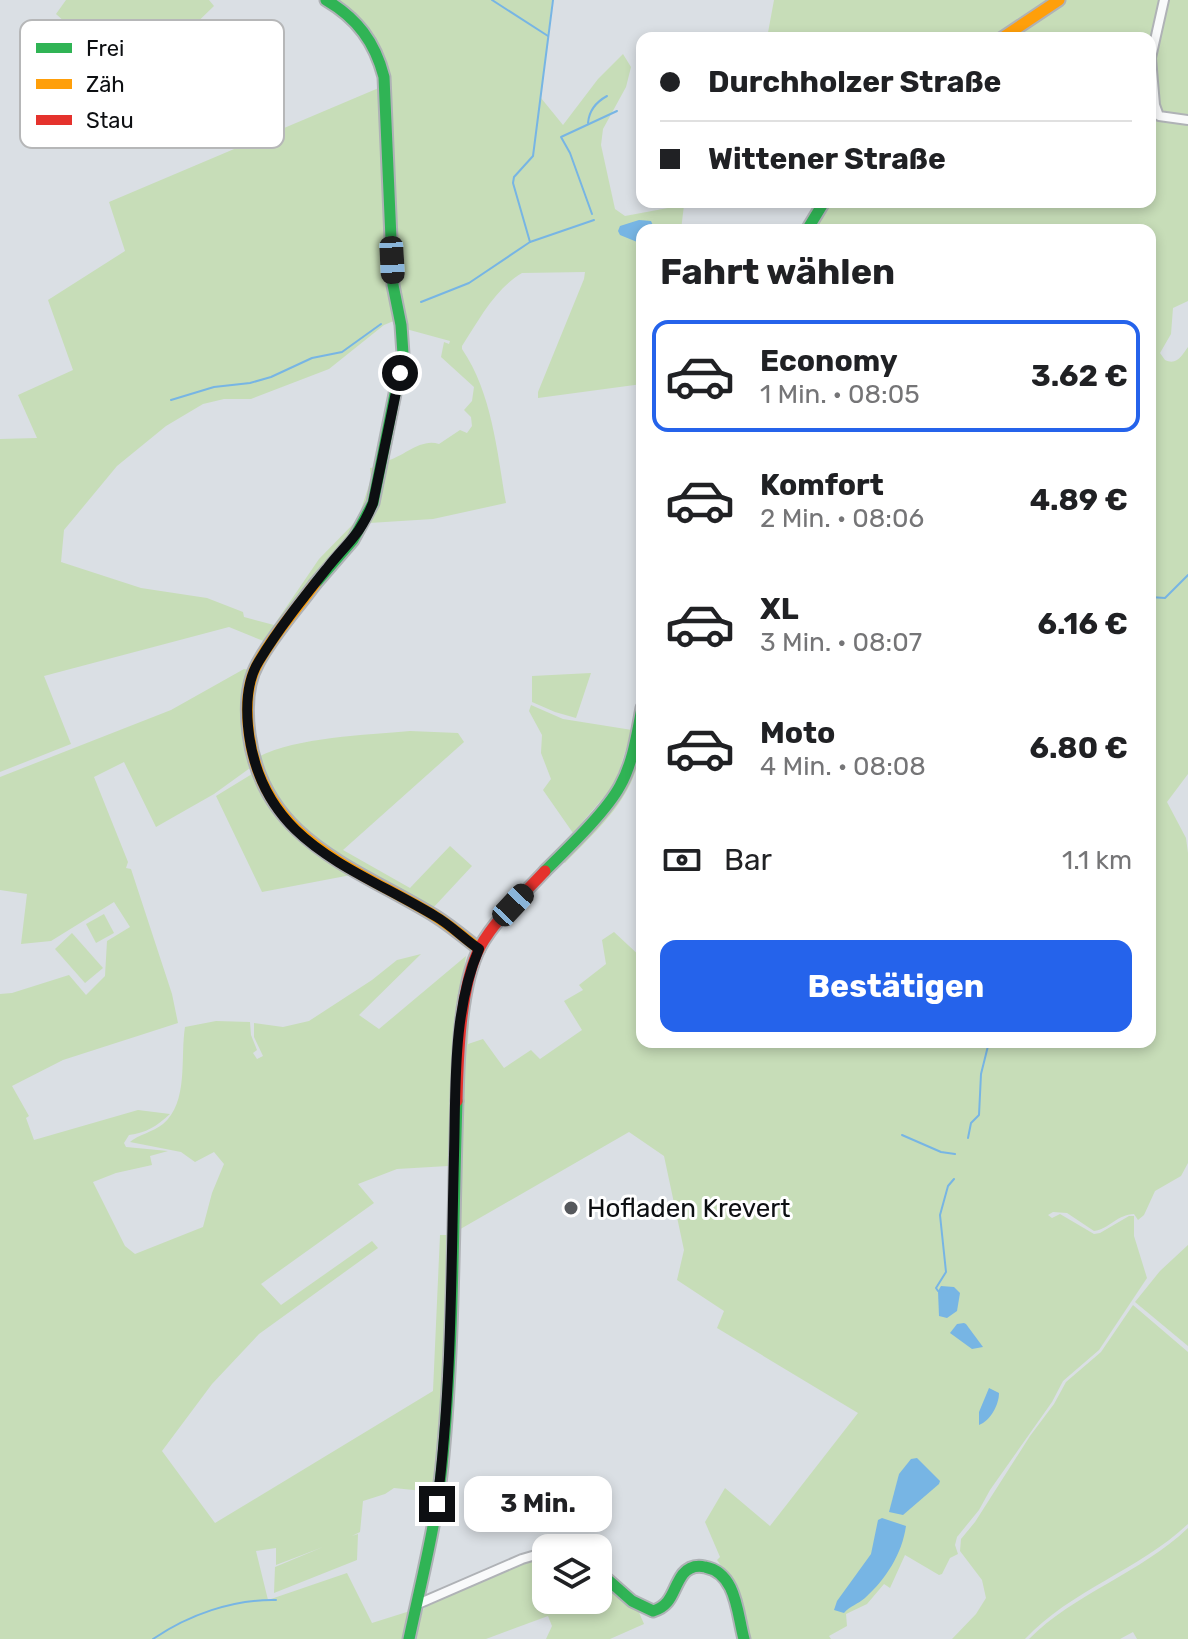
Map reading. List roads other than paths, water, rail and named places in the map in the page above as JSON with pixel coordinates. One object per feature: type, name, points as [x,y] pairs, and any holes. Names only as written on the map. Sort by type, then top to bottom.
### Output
[{"type":"main road","points":[[326,0],[364,29],[381,61],[385,85],[393,285],[403,354],[373,503],[353,540],[330,564],[257,664],[249,687],[247,716],[251,746],[259,776],[269,795],[288,823],[306,841],[330,858],[438,918],[479,949]]},
{"type":"main road","points":[[1011,32],[1059,0]]},
{"type":"main road","points":[[409,1639],[442,1468],[458,1061],[465,998],[479,949],[495,924],[613,797],[627,772],[636,734]]},
{"type":"main road","points":[[612,1583],[650,1611],[664,1608],[670,1603],[676,1582],[685,1571],[699,1566],[712,1568],[727,1579],[744,1639]]},
{"type":"street","points":[[1156,36],[1164,0]]},
{"type":"street","points":[[1156,108],[1159,116],[1188,120]]},
{"type":"street","points":[[418,1604],[532,1556]]},
{"type":"water","points":[[639,220],[651,221],[652,224],[636,224],[636,242],[620,235],[620,226]]},
{"type":"water","points":[[941,1286],[954,1287],[960,1293],[957,1311],[947,1318],[939,1316],[938,1291]]},
{"type":"water","points":[[964,1323],[983,1347],[972,1349],[950,1333],[957,1324]]},
{"type":"water","points":[[989,1388],[999,1393],[997,1402],[990,1416],[979,1425],[979,1412]]},
{"type":"water","points":[[917,1458],[940,1481],[939,1484],[903,1515],[889,1512],[899,1474],[911,1459]]},
{"type":"water","points":[[882,1518],[906,1526],[897,1556],[880,1583],[865,1598],[844,1613],[834,1610],[837,1601],[871,1554],[878,1520]]},
{"type":"waterway","points":[[492,0],[548,36]]},
{"type":"waterway","points":[[421,302],[469,283],[530,242],[513,183],[514,177],[533,156],[553,0]]},
{"type":"waterway","points":[[588,123],[594,107],[607,96]]},
{"type":"waterway","points":[[592,214],[561,137],[617,111]]},
{"type":"waterway","points":[[530,242],[594,220]]},
{"type":"waterway","points":[[171,400],[214,387],[250,383],[312,358],[342,352],[381,324]]},
{"type":"waterway","points":[[1156,597],[1165,598],[1188,575]]},
{"type":"waterway","points":[[968,1138],[971,1123],[979,1115],[981,1074],[988,1048]]},
{"type":"waterway","points":[[902,1135],[941,1152],[955,1154]]},
{"type":"waterway","points":[[938,1291],[936,1288],[946,1272],[940,1215],[948,1186],[954,1179]]},
{"type":"waterway","points":[[153,1639],[212,1610],[244,1602],[276,1600]]},
{"type":"place","name":"Hofladen Krevert","points":[[571,1208]]}]
